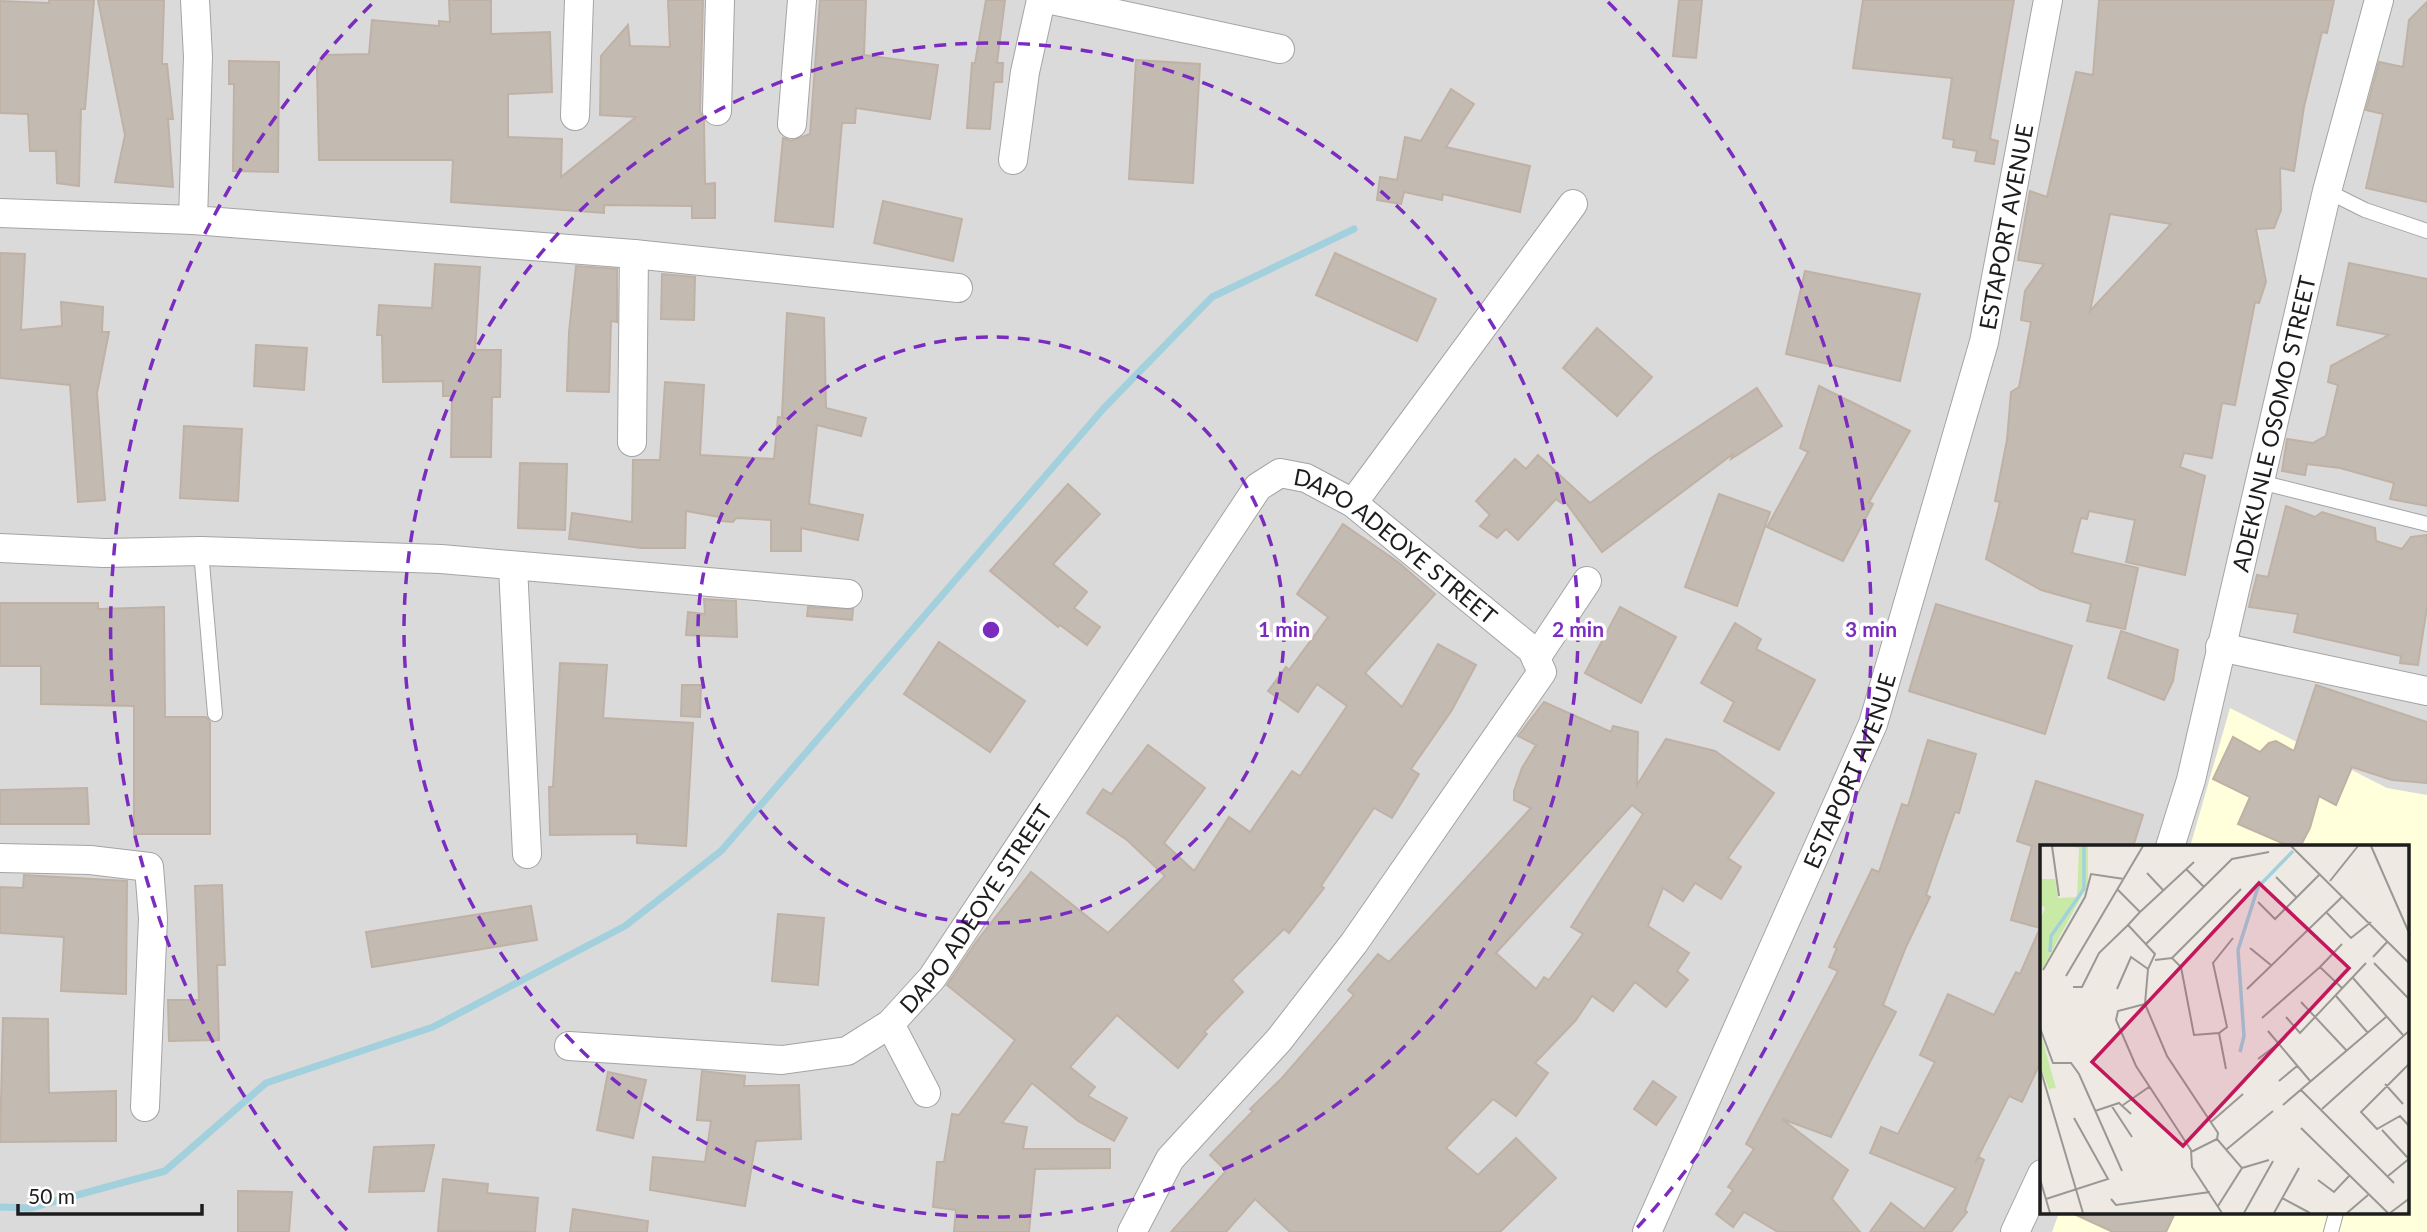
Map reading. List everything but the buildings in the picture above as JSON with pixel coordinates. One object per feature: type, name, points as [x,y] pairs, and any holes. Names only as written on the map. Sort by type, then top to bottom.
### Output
[{"type":"street","points":[[193,220],[198,57],[195,0]]},
{"type":"street","points":[[575,117],[579,0]]},
{"type":"street","points":[[717,111],[720,0]]},
{"type":"street","points":[[792,124],[802,0]]},
{"type":"street","points":[[1013,160],[1026,72],[1041,0]]},
{"type":"street","points":[[1052,0],[1280,49]]},
{"type":"street","name":"ESTAPORT AVENUE","points":[[1647,1232],[1873,724],[1984,342],[2048,0]]},
{"type":"street","name":"ADEKUNLE OSOMO STREET","points":[[2171,845],[2191,780],[2327,191],[2379,0]]},
{"type":"street","points":[[1353,503],[1573,204]]},
{"type":"street","points":[[0,213],[193,220],[634,254],[958,288]]},
{"type":"street","points":[[632,442],[634,254]]},
{"type":"street","name":"DAPO ADEOYE STREET","points":[[569,1046],[782,1059],[847,1051],[890,1024],[932,978],[1258,487],[1280,473],[1306,478],[1353,503],[1532,650],[1536,659]]},
{"type":"street","points":[[0,548],[104,553],[201,551],[441,559],[848,594]]},
{"type":"street","points":[[513,566],[527,854]]},
{"type":"street","points":[[1132,1232],[1170,1159],[1279,1040],[1370,921],[1528,696],[1542,672],[1536,659],[1587,581]]},
{"type":"street","points":[[2220,647],[2427,691]]},
{"type":"street","points":[[0,858],[90,860],[149,867],[153,918],[145,1107]]},
{"type":"street","points":[[890,1024],[926,1093]]},
{"type":"street","points":[[2015,1232],[2040,1178]]},
{"type":"lane","points":[[2327,191],[2365,210],[2427,231]]},
{"type":"lane","points":[[2260,482],[2427,524]]},
{"type":"lane","points":[[201,551],[215,714]]},
{"type":"lane","points":[[2331,1232],[2336,1214]]},
{"type":"shaded area","points":[[0,0],[2427,0],[2427,1232],[0,1232]]},
{"type":"shaded area","points":[[2230,708],[2387,788],[2427,795],[2427,1232],[2052,1232],[2059,1214],[2410,1214],[2410,845],[2191,845]]},
{"type":"waterway","points":[[0,1207],[30,1208],[165,1171],[266,1083],[433,1027],[625,926],[721,851],[1104,408],[1212,297],[1354,229]]}]
